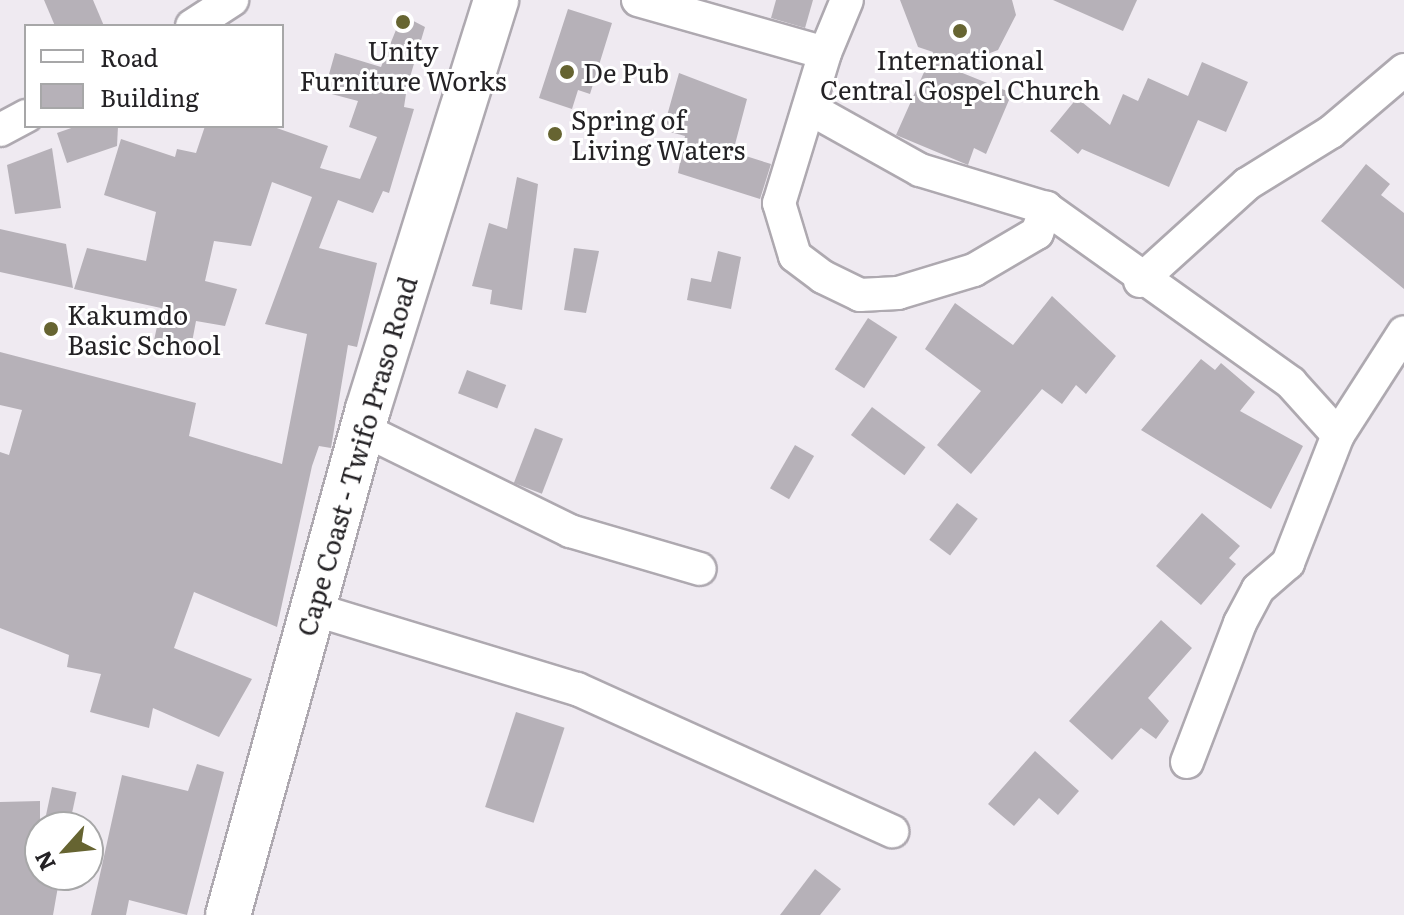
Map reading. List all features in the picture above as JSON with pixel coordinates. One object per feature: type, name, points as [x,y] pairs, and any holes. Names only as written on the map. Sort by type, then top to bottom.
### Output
[{"type":"main road","name":"Cape Coast - Twifo Praso Road","points":[[228,915],[362,429],[496,0]]},
{"type":"street","points":[[195,24],[232,0]]},
{"type":"street","points":[[638,0],[825,53]]},
{"type":"street","points":[[847,0],[825,53],[779,203],[783,232],[795,256],[860,295],[898,293],[974,270],[1037,233],[1046,208]]},
{"type":"street","points":[[1140,281],[1234,193],[1331,132],[1404,70]]},
{"type":"street","points":[[809,108],[920,170],[1046,208],[1140,281],[1291,383],[1338,435]]},
{"type":"street","points":[[0,130],[24,117]]},
{"type":"street","points":[[1187,762],[1240,623],[1258,589],[1288,563],[1338,435],[1404,332]]},
{"type":"street","points":[[362,429],[570,531],[700,569]]},
{"type":"street","points":[[313,609],[577,689],[892,831]]},
{"type":"building","points":[[44,0],[93,0],[103,24],[54,24]]},
{"type":"building","points":[[776,0],[813,0],[805,28],[771,18]]},
{"type":"building","points":[[900,0],[1012,0],[1016,15],[998,50],[950,68],[1012,93],[986,154],[974,148],[968,165],[896,135],[933,52],[918,47]]},
{"type":"building","points":[[1053,0],[1137,0],[1123,31]]},
{"type":"building","points":[[568,9],[612,23],[590,94],[578,90],[572,109],[539,98]]},
{"type":"building","points":[[402,15],[425,27],[404,107],[414,109],[389,193],[383,191],[373,213],[338,200],[319,248],[377,263],[357,347],[348,345],[331,448],[319,446],[312,466],[277,627],[194,592],[174,648],[252,679],[219,737],[153,708],[149,728],[90,712],[101,674],[67,667],[69,655],[0,628],[0,452],[9,455],[22,410],[0,405],[0,352],[196,403],[189,436],[282,464],[307,334],[265,324],[312,197],[272,182],[251,246],[214,241],[205,281],[237,289],[225,326],[196,321],[190,353],[153,345],[161,308],[74,289],[87,248],[146,261],[156,212],[104,195],[121,139],[175,157],[177,149],[196,153],[204,128],[277,128],[328,146],[320,168],[360,179],[377,137],[349,127],[358,101],[324,92],[335,53],[381,67]]},
{"type":"building","points":[[1202,62],[1248,82],[1226,132],[1198,120],[1169,187],[1082,149],[1078,154],[1050,131],[1077,98],[1110,125],[1123,94],[1138,101],[1148,78],[1188,96]]},
{"type":"building","points":[[679,73],[747,99],[733,152],[771,164],[760,199],[678,173],[685,136],[663,130]]},
{"type":"building","points":[[71,128],[118,128],[117,146],[67,163],[57,133]]},
{"type":"building","points":[[52,148],[61,208],[15,214],[7,165]]},
{"type":"building","points":[[1366,164],[1390,184],[1381,195],[1404,213],[1404,289],[1321,221]]},
{"type":"building","points":[[517,177],[538,184],[522,310],[490,304],[492,290],[472,286],[489,223],[507,229]]},
{"type":"building","points":[[0,229],[66,244],[73,288],[0,272]]},
{"type":"building","points":[[574,248],[599,251],[586,313],[564,310]]},
{"type":"building","points":[[718,251],[741,257],[731,309],[687,300],[691,278],[711,282]]},
{"type":"building","points":[[1052,296],[1116,356],[1086,394],[1076,385],[1062,404],[1042,389],[971,474],[937,445],[981,391],[925,349],[955,303],[1013,345]]},
{"type":"building","points":[[868,318],[897,337],[864,388],[835,369]]},
{"type":"building","points":[[1201,359],[1215,370],[1221,363],[1255,392],[1240,411],[1303,446],[1271,509],[1141,430]]},
{"type":"building","points":[[467,370],[506,385],[497,408],[458,393]]},
{"type":"building","points":[[872,407],[926,447],[904,475],[851,435]]},
{"type":"building","points":[[535,428],[563,439],[542,494],[514,483]]},
{"type":"building","points":[[795,445],[814,456],[789,499],[770,488]]},
{"type":"building","points":[[957,503],[978,519],[950,555],[929,540]]},
{"type":"building","points":[[1202,513],[1240,546],[1229,558],[1236,564],[1201,605],[1156,566]]},
{"type":"building","points":[[1161,620],[1192,648],[1148,698],[1169,721],[1156,739],[1141,728],[1112,760],[1069,721]]},
{"type":"building","points":[[516,712],[565,728],[534,823],[485,807]]},
{"type":"building","points":[[1035,751],[1079,791],[1058,815],[1039,798],[1014,826],[988,804]]},
{"type":"building","points":[[197,764],[224,772],[187,915],[129,900],[126,915],[91,915],[96,891],[104,891],[104,856],[122,775],[188,791]]},
{"type":"building","points":[[52,787],[76,792],[72,811],[47,811]]},
{"type":"building","points":[[40,801],[40,811],[24,811],[24,891],[57,891],[53,915],[0,915],[0,802]]},
{"type":"building","points":[[815,869],[841,889],[820,915],[780,915]]},
{"type":"place","name":"Unity Furniture Works","points":[[403,22]]},
{"type":"place","name":"International Central Gospel Church","points":[[960,31]]},
{"type":"place","name":"De Pub","points":[[567,72]]},
{"type":"place","name":"Spring of Living Waters","points":[[555,134]]},
{"type":"place","name":"Kakumdo Basic School","points":[[51,329]]}]
